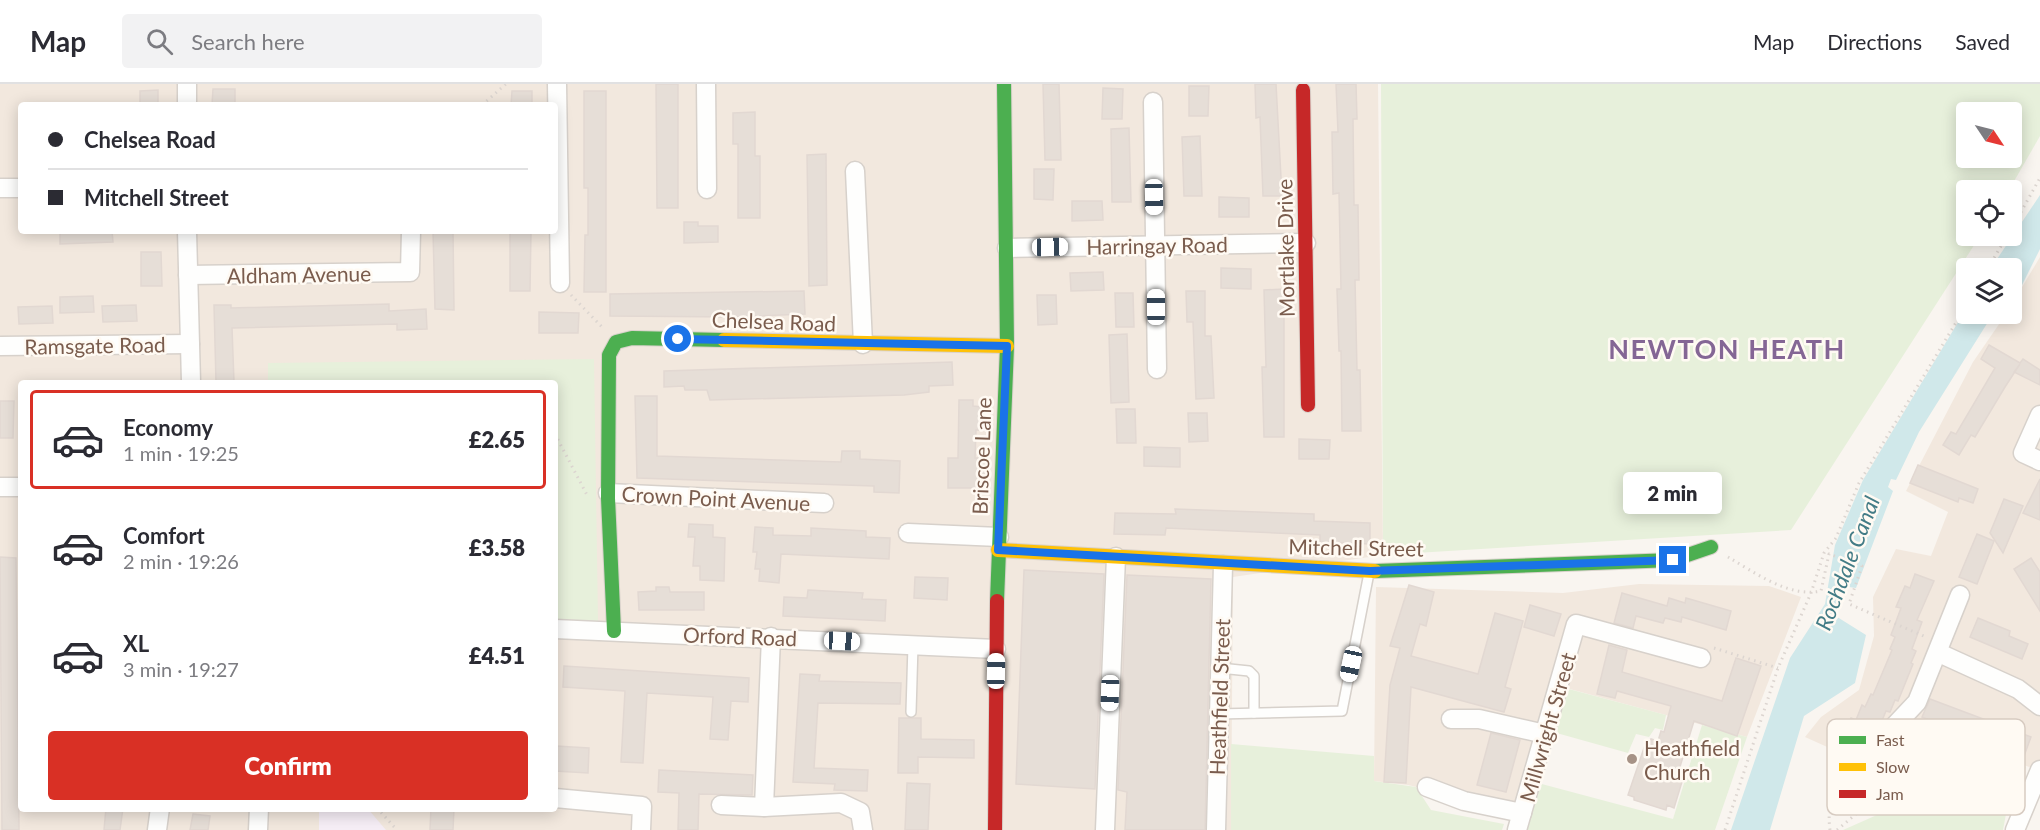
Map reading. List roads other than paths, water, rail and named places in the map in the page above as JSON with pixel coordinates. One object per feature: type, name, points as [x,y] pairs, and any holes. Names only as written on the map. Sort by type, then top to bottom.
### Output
[{"type":"street","points":[[187,102],[188,84]]},
{"type":"street","points":[[557,84],[557,102]]},
{"type":"street","points":[[706,84],[707,189]]},
{"type":"street","name":"Briscoe Lane","points":[[994,830],[996,649],[1007,346],[1004,84]]},
{"type":"street","name":"Mortlake Drive","points":[[1303,90],[1308,405]]},
{"type":"street","points":[[1153,102],[1156,369]]},
{"type":"street","points":[[558,150],[560,283]]},
{"type":"street","points":[[855,171],[863,344]]},
{"type":"street","points":[[0,188],[18,188]]},
{"type":"street","points":[[187,234],[191,380]]},
{"type":"street","name":"Aldham Avenue","points":[[188,275],[410,272],[411,234]]},
{"type":"street","name":"Harringay Road","points":[[1007,248],[1306,243]]},
{"type":"street","name":"Chelsea Road","points":[[608,495],[609,355],[616,342],[632,338],[1007,346]]},
{"type":"street","name":"Ramsgate Road","points":[[0,346],[190,344]]},
{"type":"street","points":[[2040,415],[2023,453],[2040,461]]},
{"type":"street","points":[[0,487],[18,487]]},
{"type":"street","points":[[608,495],[614,632]]},
{"type":"street","name":"Crown Point Avenue","points":[[608,495],[824,503]]},
{"type":"street","points":[[908,533],[999,544]]},
{"type":"street","name":"Mitchell Street","points":[[999,544],[1116,557],[1223,565],[1370,571],[1673,560],[1711,547]]},
{"type":"street","points":[[1105,830],[1116,557]]},
{"type":"street","name":"Heathfield Street","points":[[1216,830],[1223,565]]},
{"type":"street","points":[[1901,719],[1917,702],[1939,653],[1960,595]]},
{"type":"street","name":"Millwright Street","points":[[1520,822],[1576,624],[1701,658]]},
{"type":"street","name":"Orford Road","points":[[558,629],[771,637],[996,649]]},
{"type":"street","points":[[764,807],[771,637]]},
{"type":"street","points":[[1939,653],[2018,689],[2040,706]]},
{"type":"street","points":[[1451,719],[1479,719],[1545,734]]},
{"type":"street","points":[[2025,803],[2040,770]]},
{"type":"street","points":[[1427,787],[1520,822]]},
{"type":"street","points":[[558,798],[642,806],[642,830]]},
{"type":"street","points":[[721,806],[764,807],[842,803],[860,812],[863,830]]},
{"type":"street","points":[[157,830],[159,812]]},
{"type":"street","points":[[258,830],[259,812]]},
{"type":"street","points":[[2015,830],[2020,815]]},
{"type":"lane","points":[[1218,714],[1342,711],[1370,571]]},
{"type":"lane","points":[[911,712],[913,645]]},
{"type":"lane","points":[[1220,668],[1249,671],[1254,676],[1254,713]]},
{"type":"water","points":[[2040,195],[2040,249],[2022,285],[2022,258],[1998,258],[2006,246],[2022,246],[2022,222]]},
{"type":"water","name":"Rochdale Canal","points":[[1957,324],[1987,324],[1919,432],[1896,480],[1891,479],[1888,487],[1893,491],[1856,588],[1842,586],[1834,615],[1866,635],[1855,683],[1804,716],[1770,830],[1731,830],[1790,658],[1825,604],[1835,545],[1863,480]]},
{"type":"place","name":"Heathfield Church","points":[[1632,759]]},
{"type":"district","name":"NEWTON HEATH","points":[[1727,348]]}]
